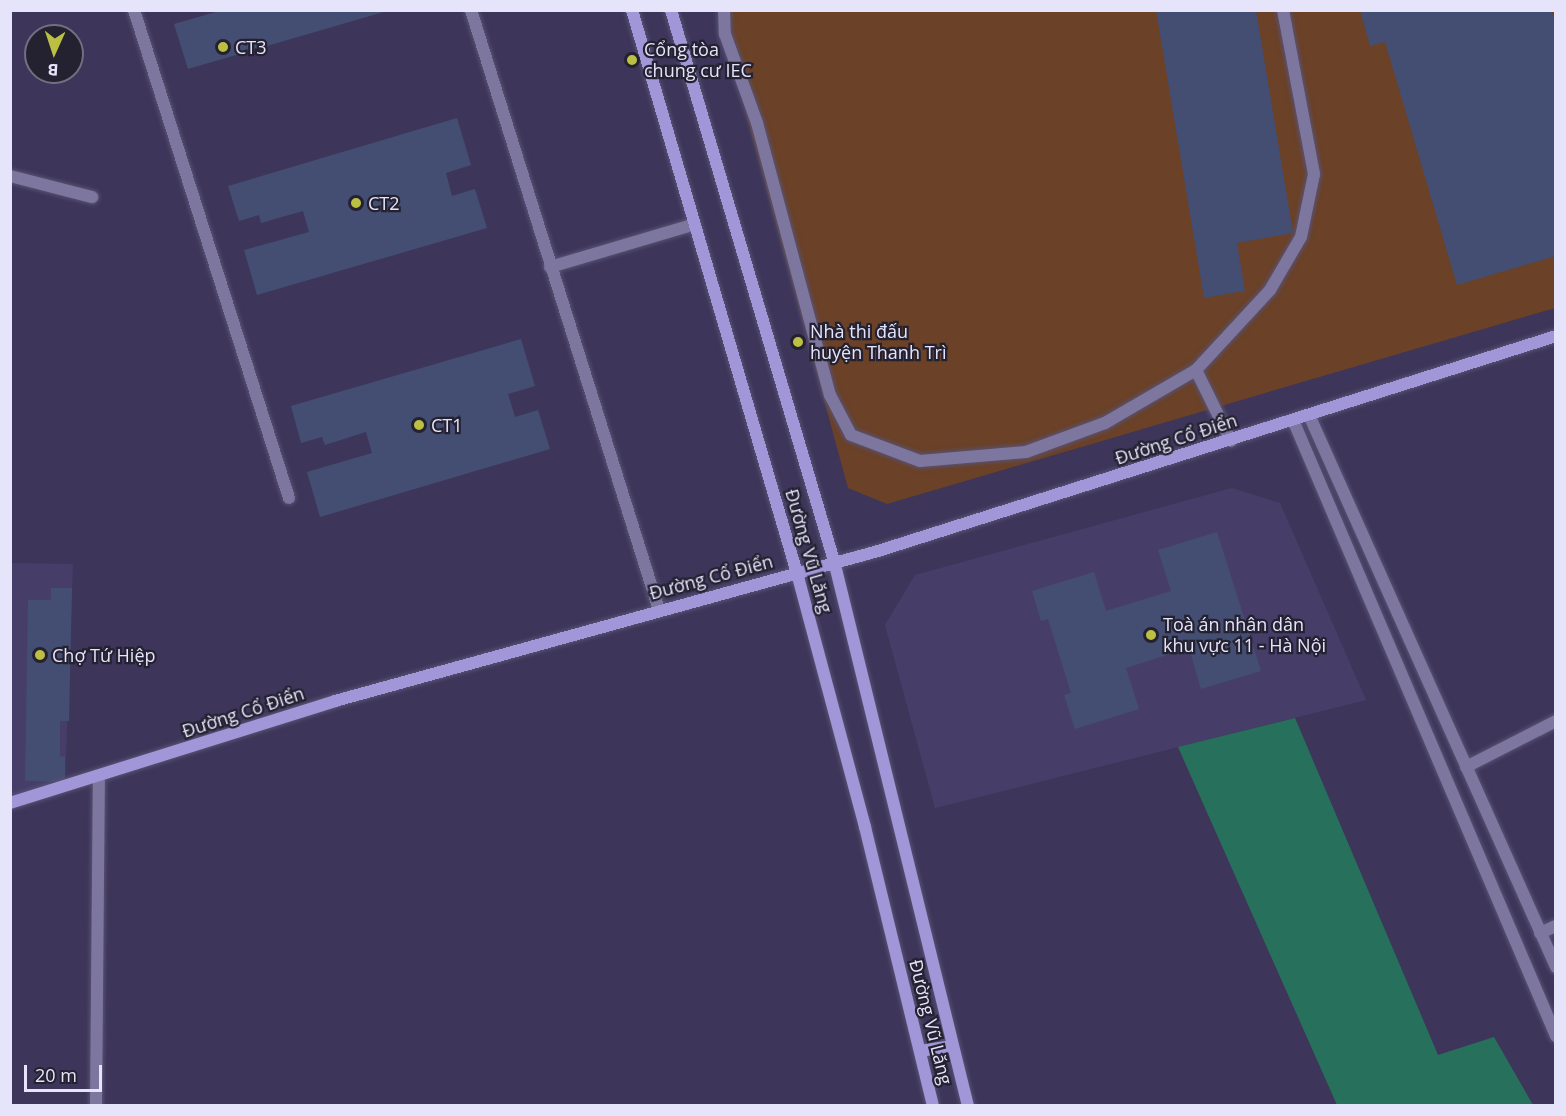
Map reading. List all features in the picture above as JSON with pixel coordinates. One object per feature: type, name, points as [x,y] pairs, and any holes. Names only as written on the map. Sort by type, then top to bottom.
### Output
[{"type":"main road","name":"Đường Vũ Lăng","points":[[632,10],[797,573],[866,827],[933,1106]]},
{"type":"main road","name":"Đường Vũ Lăng","points":[[671,10],[834,561],[968,1106]]},
{"type":"main road","name":"Đường Cổ Điển","points":[[10,803],[99,777],[334,701],[834,561],[878,551],[1231,441],[1556,336]]},
{"type":"main road","points":[[920,1051],[953,1046]]},
{"type":"street","points":[[134,10],[289,498]]},
{"type":"street","points":[[471,10],[659,610]]},
{"type":"street","points":[[724,10],[725,34],[757,123],[830,395],[851,435],[920,462],[1026,452],[1105,423],[1196,370],[1270,290],[1301,237],[1314,174],[1284,10]]},
{"type":"street","points":[[10,176],[92,197]]},
{"type":"street","points":[[550,267],[695,224]]},
{"type":"street","points":[[1196,370],[1231,441]]},
{"type":"street","points":[[1309,415],[1556,967]]},
{"type":"street","points":[[1293,420],[1556,1036]]},
{"type":"street","points":[[1466,767],[1556,721]]},
{"type":"street","points":[[96,1106],[99,777]]},
{"type":"street","points":[[1540,933],[1556,926]]},
{"type":"shaded area","points":[[718,11],[1555,11],[1555,308],[887,504],[848,488]]},
{"type":"shaded area","points":[[1232,488],[1280,503],[1366,700],[935,808],[885,625],[915,575]]},
{"type":"shaded area","name":"Chợ Tứ Hiệp","points":[[11,563],[73,564],[65,782],[11,798]]},
{"type":"shaded area","points":[[1295,718],[1438,1055],[1494,1037],[1533,1105],[1337,1105],[1178,747]]},
{"type":"building","name":"CT3","points":[[223,10],[387,11],[188,69],[174,24]]},
{"type":"building","points":[[1156,10],[1256,10],[1293,233],[1237,243],[1245,291],[1204,298]]},
{"type":"building","points":[[1360,10],[1551,10],[1556,25],[1556,256],[1457,285],[1385,42],[1370,46]]},
{"type":"building","name":"CT2","points":[[457,118],[471,165],[446,173],[452,196],[475,189],[487,228],[257,295],[244,250],[309,232],[303,211],[261,223],[259,215],[239,221],[228,186]]},
{"type":"building","name":"CT1","points":[[521,339],[535,386],[508,394],[515,417],[538,410],[550,449],[320,517],[307,472],[372,453],[366,432],[325,445],[322,437],[301,443],[291,406]]},
{"type":"building","name":"Toà án nhân dân khu vực 11 - Hà Nội","points":[[1217,532],[1261,671],[1201,689],[1189,648],[1126,668],[1139,709],[1075,729],[1064,695],[1071,693],[1048,619],[1041,621],[1032,591],[1094,572],[1106,611],[1171,591],[1158,550]]},
{"type":"building","points":[[51,588],[72,588],[69,721],[60,721],[60,756],[65,757],[65,782],[25,781],[28,600],[51,600]]},
{"type":"place","name":"CT3","points":[[223,47]]},
{"type":"place","name":"Cổng tòa chung cư IEC","points":[[632,60]]},
{"type":"place","name":"CT2","points":[[356,203]]},
{"type":"place","name":"Nhà thi đấu huyện Thanh Trì","points":[[798,342]]},
{"type":"place","name":"CT1","points":[[419,425]]},
{"type":"place","name":"Toà án nhân dân khu vực 11 - Hà Nội","points":[[1151,635]]},
{"type":"place","name":"Chợ Tứ Hiệp","points":[[40,655]]}]
